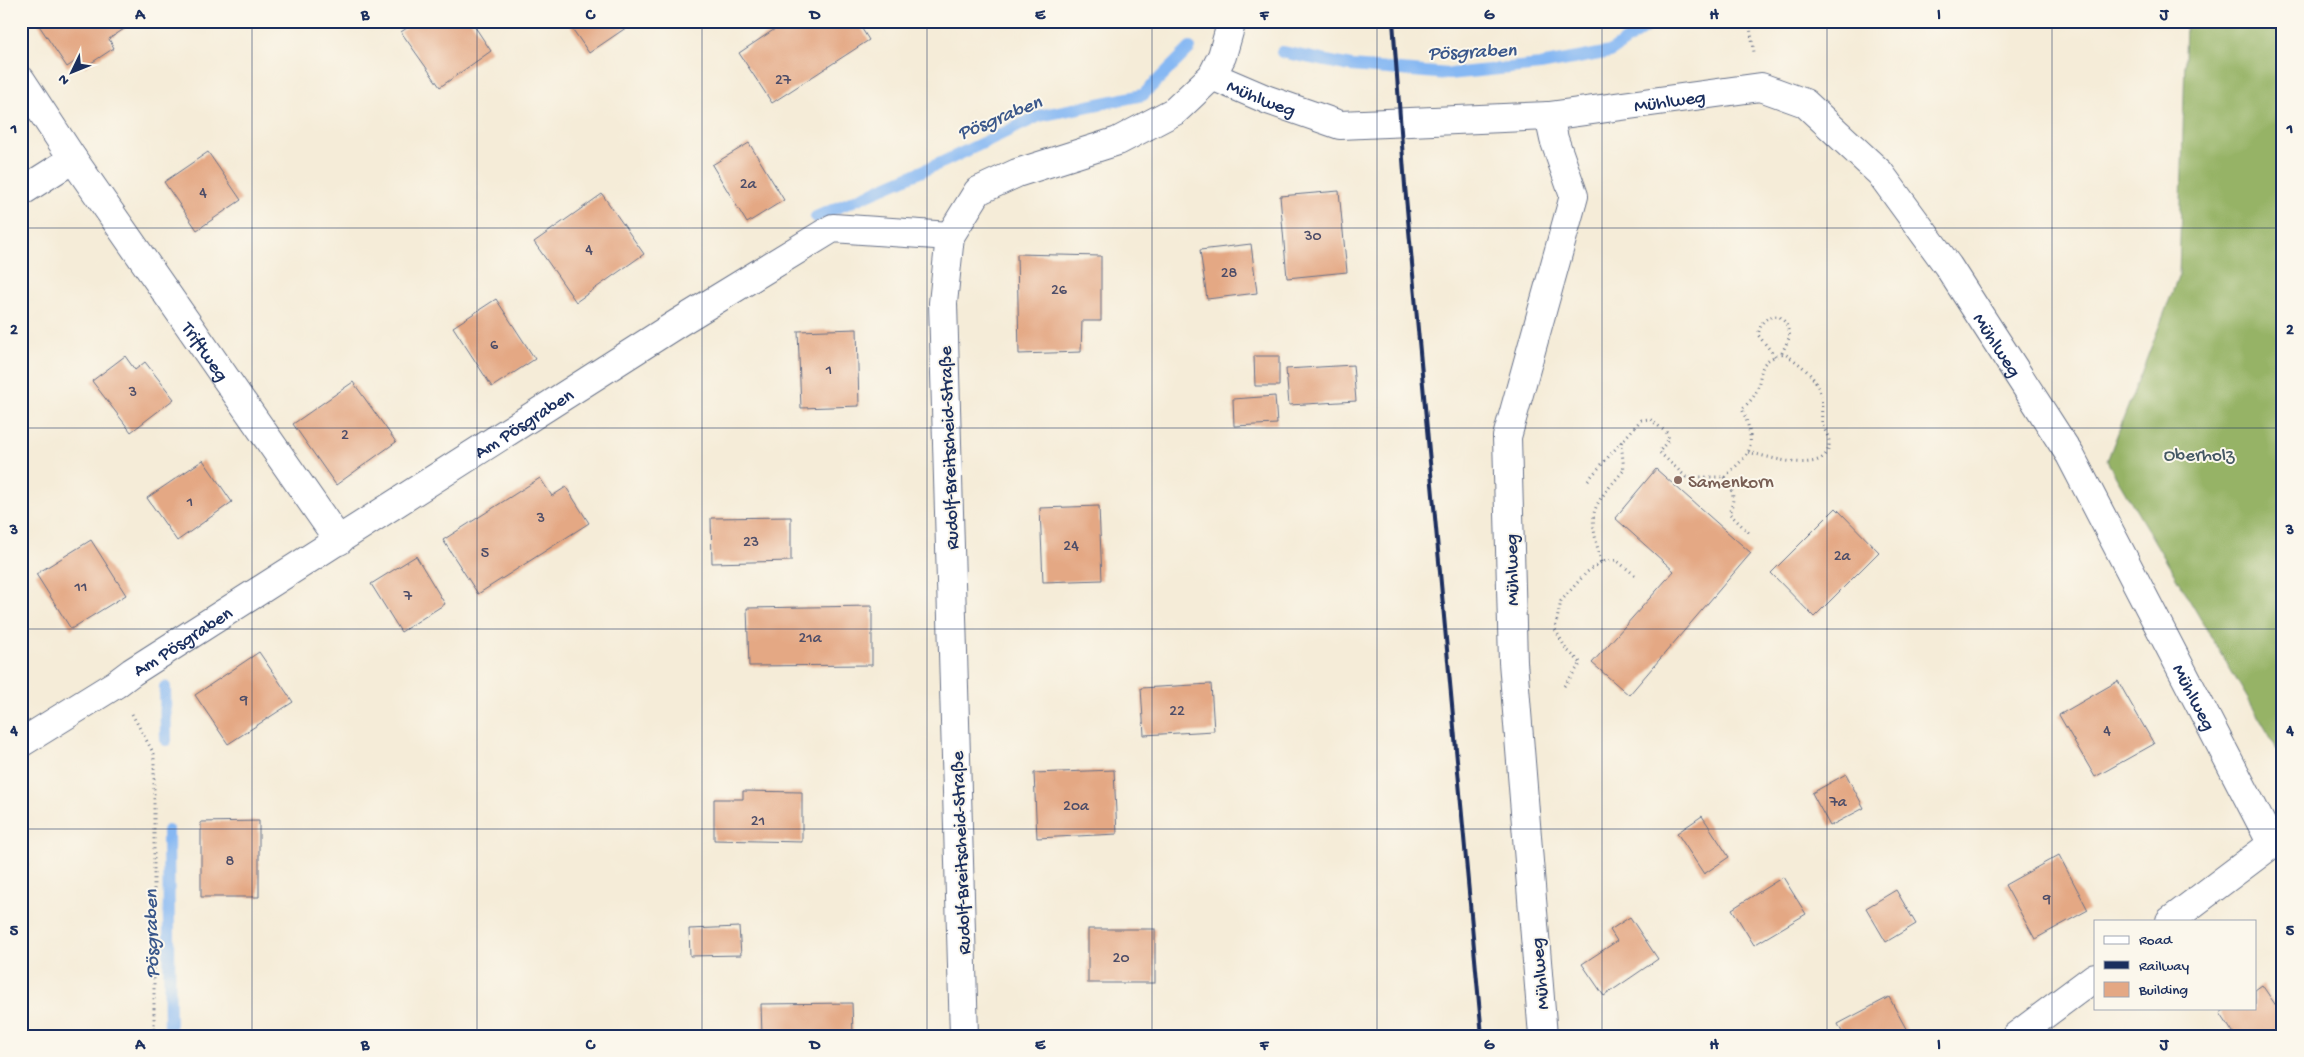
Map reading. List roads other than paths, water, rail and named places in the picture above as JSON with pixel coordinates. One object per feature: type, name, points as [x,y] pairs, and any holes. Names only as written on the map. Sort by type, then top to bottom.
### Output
[{"type":"street","name":"Rudolf-Breitscheid-Straße","points":[[964,1036],[943,303],[950,236],[978,191],[1017,173],[1118,141],[1175,111],[1212,76],[1222,56],[1232,21]]},
{"type":"street","name":"Mühlweg","points":[[1212,76],[1268,100],[1340,125],[1549,116],[1760,87],[1805,103],[1880,173],[1948,266],[2070,455],[2272,844],[2171,920]]},
{"type":"street","name":"Triftweg","points":[[21,80],[73,159],[339,541]]},
{"type":"street","name":"Mühlweg","points":[[1542,1036],[1513,662],[1507,437],[1574,196],[1554,139],[1549,116]]},
{"type":"street","points":[[21,192],[73,159]]},
{"type":"street","name":"Am Pösgraben","points":[[21,743],[678,323],[833,228],[950,236]]},
{"type":"street","points":[[2016,1036],[2094,978]]},
{"type":"waterway","name":"Pösgraben","points":[[1282,52],[1351,66],[1449,74],[1540,65],[1610,52],[1654,21]]},
{"type":"waterway","name":"Pösgraben","points":[[816,217],[943,162],[1039,116],[1143,95],[1190,48]]},
{"type":"waterway","name":"Pösgraben","points":[[165,687],[166,740]]},
{"type":"waterway","name":"Pösgraben","points":[[168,831],[170,1036]]},
{"type":"railway","points":[[1393,21],[1405,186],[1482,1036]]},
{"type":"place","name":"Samenkorn","points":[[1678,480]]},
{"type":"park label","name":"Oberholz","points":[[2199,453]]}]
